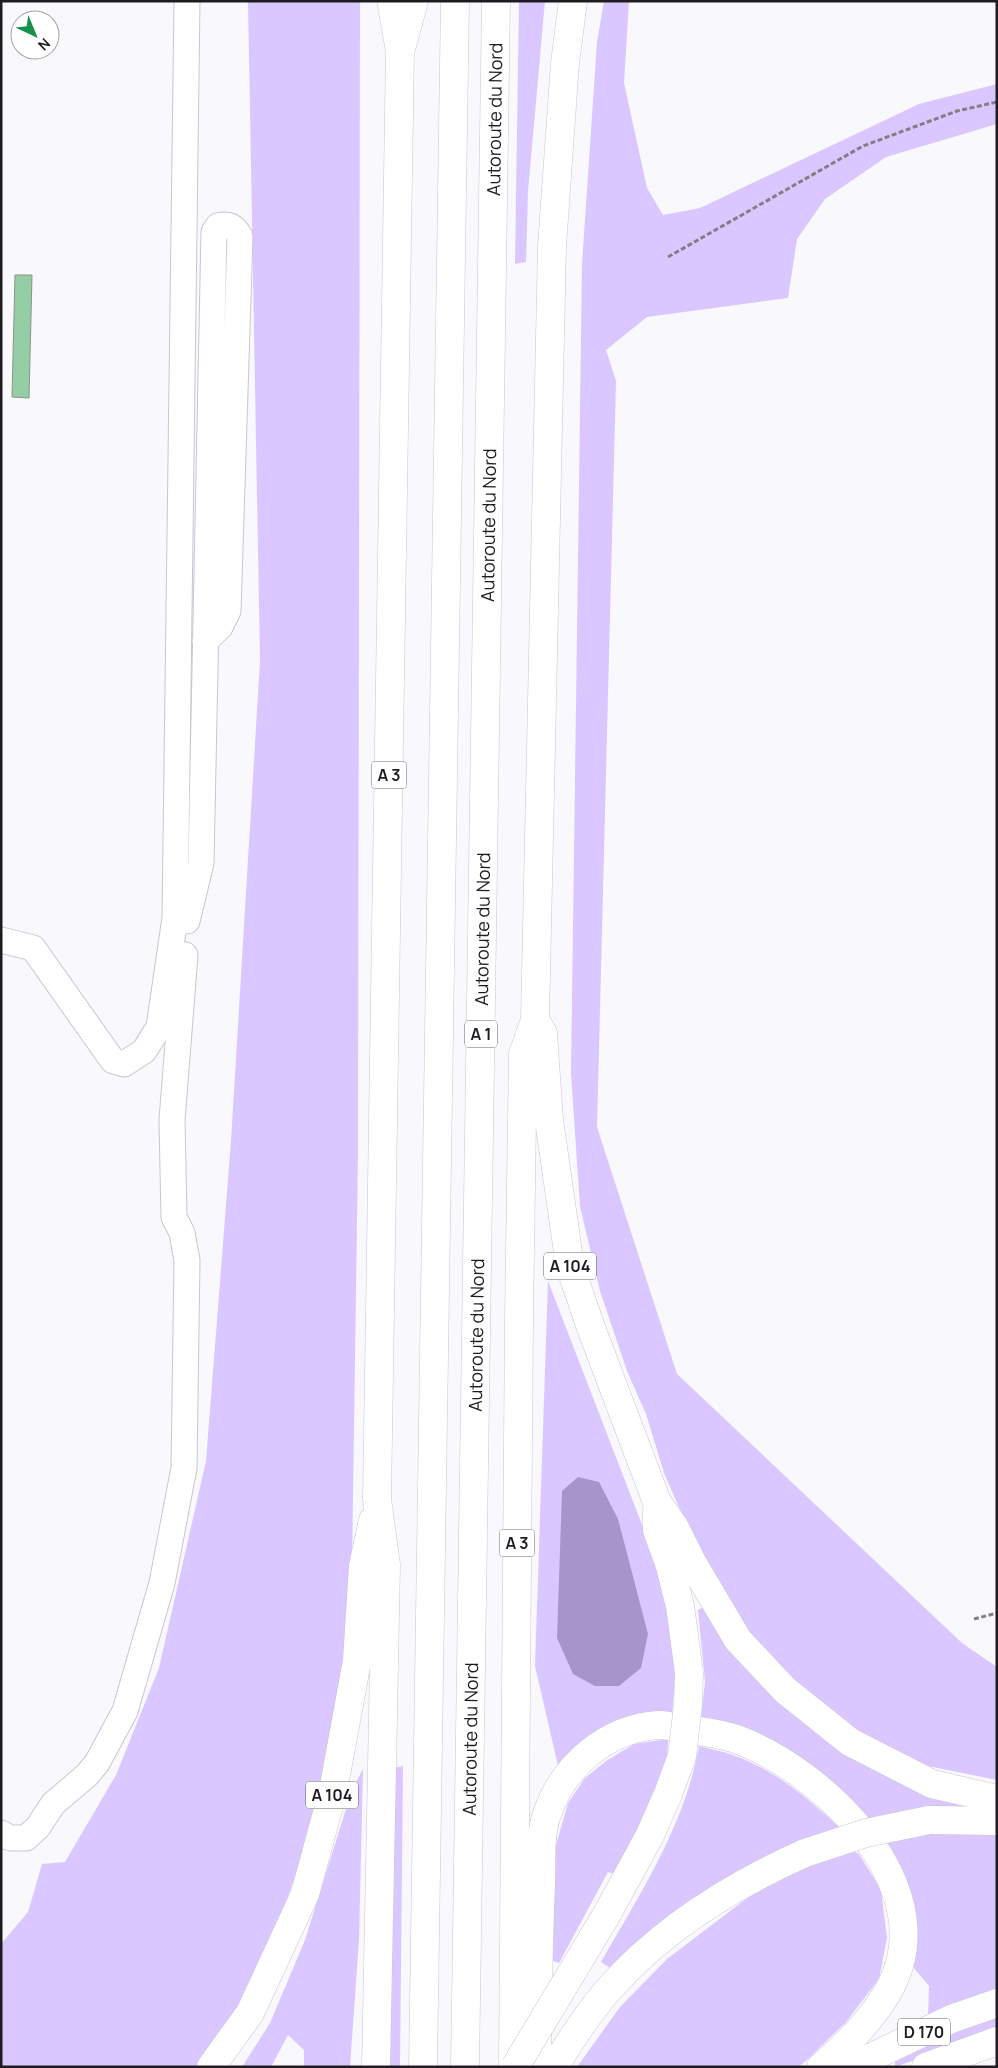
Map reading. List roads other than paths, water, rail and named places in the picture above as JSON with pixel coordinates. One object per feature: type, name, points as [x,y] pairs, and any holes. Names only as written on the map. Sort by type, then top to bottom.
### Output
[{"type":"highway","points":[[391,1],[400,51]]},
{"type":"highway","name":"A 3","points":[[376,2067],[386,1565],[377,1499],[400,51],[414,1]]},
{"type":"highway","name":"A 1","points":[[424,2067],[455,1]]},
{"type":"highway","name":"Autoroute du Nord","points":[[465,2067],[496,1]]},
{"type":"highway","name":"A 3","points":[[514,2067],[519,1338],[524,1054],[535,1020],[552,246],[565,63],[573,1]]},
{"type":"highway","name":"A 104","points":[[514,2067],[607,1914],[646,1844],[682,1756],[688,1706],[689,1673],[680,1606],[670,1566],[657,1530],[657,1502],[591,1328],[570,1266],[549,1120],[543,1033],[535,1020]]},
{"type":"highway","name":"A 104","points":[[211,2067],[250,2012],[305,1894],[333,1791],[357,1661],[363,1566],[377,1499]]},
{"type":"highway","points":[[657,1502],[674,1526],[693,1564],[738,1640],[786,1690],[850,1742],[915,1776],[932,1784],[997,1799]]},
{"type":"highway","points":[[538,2067],[539,1930],[542,1844],[546,1815],[572,1769],[590,1750],[611,1738],[636,1728],[660,1725],[708,1732],[744,1742],[778,1760],[827,1794],[878,1853],[894,1881],[904,1936],[899,1966],[887,1991],[868,2019],[842,2049],[821,2067]]},
{"type":"highway","points":[[554,2067],[589,2014],[610,1989],[660,1940],[699,1910],[733,1888],[805,1853],[866,1833],[929,1820],[997,1820]]},
{"type":"highway","name":"D 170","points":[[852,2066],[952,2019],[997,2003]]},
{"type":"highway","name":"D 170","points":[[926,2067],[997,2041]]},
{"type":"highway","points":[[976,2067],[997,2058]]},
{"type":"lane","points":[[1,1833],[10,1838],[26,1838],[38,1827],[53,1804],[88,1775],[97,1764],[125,1712],[162,1582],[184,1468],[187,1260],[182,1233],[174,1217],[172,1120],[181,919],[187,1]]},
{"type":"lane","points":[[1,940],[33,948],[113,1061],[124,1064],[144,1051],[159,1027],[181,919],[201,863],[205,641],[214,232],[218,226],[226,224],[233,227],[240,236],[228,611],[220,627],[205,641]]}]
